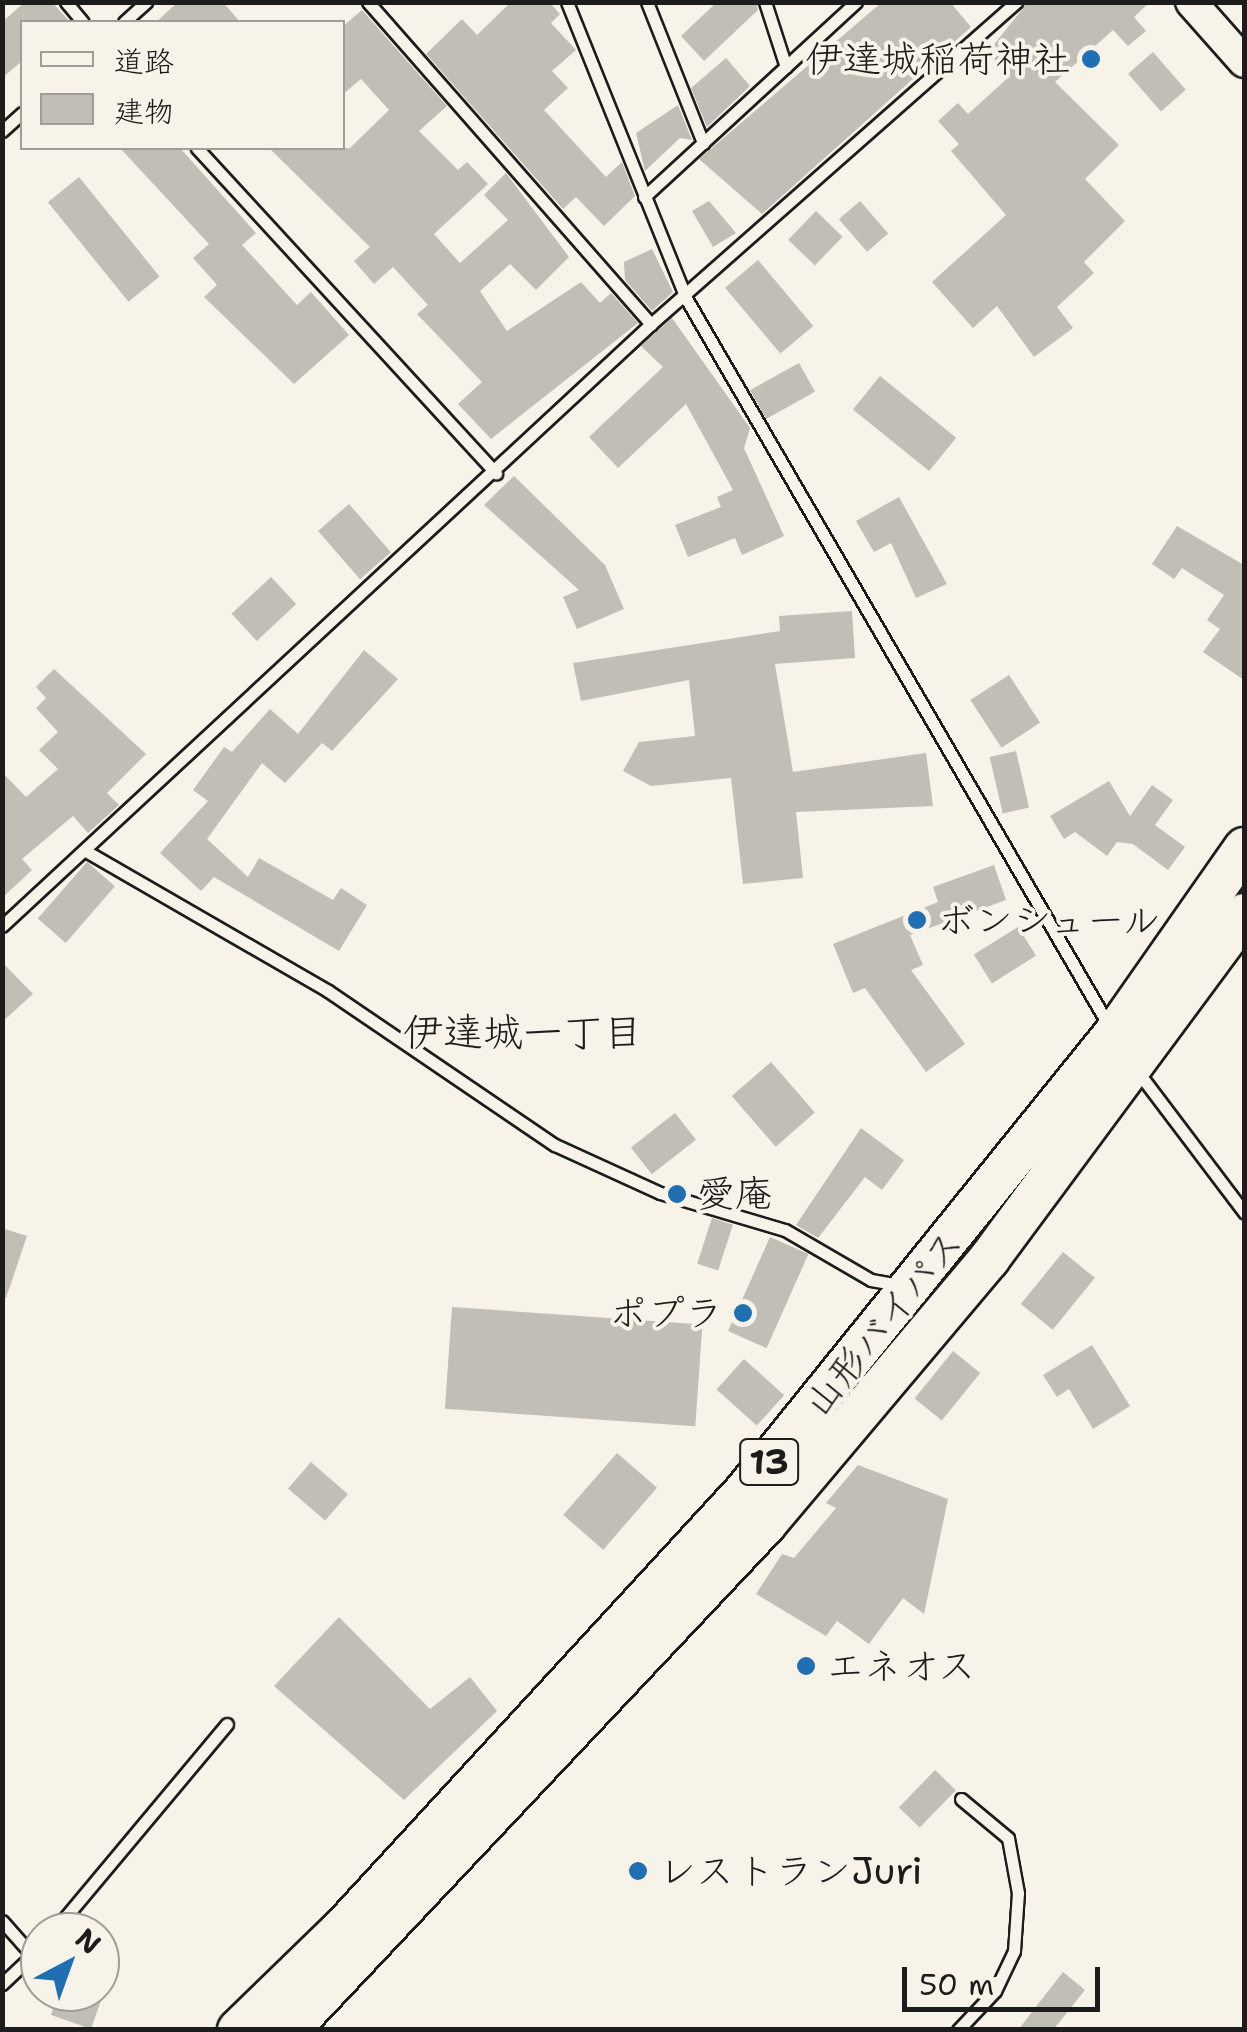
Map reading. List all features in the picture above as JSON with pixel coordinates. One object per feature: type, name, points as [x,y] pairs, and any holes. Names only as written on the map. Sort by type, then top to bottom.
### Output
[{"type":"highway","name":"山形バイパス","points":[[238,2030],[584,1668],[913,1287],[1114,1034],[1244,848]]},
{"type":"highway","name":"山形バイパス","points":[[289,2030],[765,1525],[1136,1069],[1244,914]]},
{"type":"main road","points":[[1191,2],[1244,62]]},
{"type":"lane","points":[[126,20],[146,2]]},
{"type":"lane","points":[[368,2],[652,324]]},
{"type":"lane","points":[[568,2],[687,300],[1114,1034]]},
{"type":"lane","points":[[647,2],[703,143]]},
{"type":"lane","points":[[764,2],[786,67]]},
{"type":"lane","points":[[644,197],[856,2]]},
{"type":"lane","points":[[2,926],[496,473],[652,324],[687,300],[1010,4]]},
{"type":"lane","points":[[199,150],[496,473]]},
{"type":"lane","points":[[84,850],[328,990],[555,1145],[660,1193],[785,1230],[871,1280],[913,1287]]},
{"type":"lane","points":[[1136,1069],[1244,1212]]},
{"type":"lane","points":[[70,1912],[227,1724]]},
{"type":"lane","points":[[958,2030],[995,1990],[1014,1952],[1018,1893],[1008,1838],[961,1799]]},
{"type":"building","points":[[25,2],[52,2],[68,20],[20,20],[20,63],[2,78],[2,22]]},
{"type":"building","points":[[178,2],[223,2],[238,20],[158,20]]},
{"type":"building","points":[[511,2],[549,2],[560,14],[551,23],[576,50],[552,71],[568,88],[544,110],[606,177],[622,162],[635,196],[604,226],[576,197],[563,209],[426,54],[462,19],[477,35]]},
{"type":"building","points":[[717,2],[756,2],[758,10],[704,61],[681,36]]},
{"type":"building","points":[[882,2],[950,2],[971,27],[762,214],[699,159]]},
{"type":"building","points":[[1028,2],[1150,2],[1134,17],[1146,31],[1128,46],[1113,30],[1055,82],[1119,145],[1085,179],[1125,221],[1084,262],[1094,273],[1057,307],[1073,328],[1034,357],[997,306],[973,328],[932,282],[1006,215],[951,151],[959,144],[938,121],[958,103],[968,114],[1010,76],[988,52]]},
{"type":"building","points":[[362,10],[447,106],[419,131],[458,170],[467,162],[488,184],[434,234],[460,263],[508,220],[484,195],[506,173],[569,257],[536,290],[510,264],[480,291],[507,331],[581,282],[600,303],[611,293],[638,323],[491,439],[458,404],[482,382],[417,314],[428,305],[393,267],[374,284],[354,261],[370,247],[271,150],[345,150],[389,110],[361,79],[345,92],[345,24]]},
{"type":"building","points":[[1153,52],[1186,90],[1161,111],[1128,74]]},
{"type":"building","points":[[726,58],[750,86],[707,127],[691,88]]},
{"type":"building","points":[[678,105],[692,140],[680,138],[645,171],[636,133]]},
{"type":"building","points":[[122,150],[182,150],[256,233],[242,245],[297,305],[311,292],[349,335],[294,384],[204,297],[217,285],[193,258],[209,244]]},
{"type":"building","points":[[79,177],[160,276],[128,302],[48,202]]},
{"type":"building","points":[[709,201],[736,233],[713,247],[692,211]]},
{"type":"building","points":[[860,201],[888,233],[867,252],[839,219]]},
{"type":"building","points":[[816,211],[843,237],[815,265],[788,240]]},
{"type":"building","points":[[652,249],[673,292],[652,311],[625,280],[624,262]]},
{"type":"building","points":[[758,260],[813,326],[780,354],[725,288]]},
{"type":"building","points":[[672,318],[750,428],[744,448],[784,536],[742,555],[735,538],[688,557],[675,525],[721,507],[717,497],[733,490],[686,404],[618,468],[589,437],[663,367],[641,346]]},
{"type":"building","points":[[799,363],[815,392],[766,419],[750,390]]},
{"type":"building","points":[[880,376],[956,438],[929,471],[853,409]]},
{"type":"building","points":[[514,476],[605,565],[624,609],[577,629],[563,597],[579,590],[484,505]]},
{"type":"building","points":[[899,497],[947,584],[916,598],[891,543],[874,552],[856,521]]},
{"type":"building","points":[[349,504],[391,552],[360,579],[318,531]]},
{"type":"building","points":[[1177,526],[1244,565],[1244,680],[1203,652],[1220,629],[1207,620],[1224,595],[1182,568],[1174,579],[1152,564]]},
{"type":"building","points":[[271,577],[296,604],[257,641],[232,614]]},
{"type":"building","points":[[852,611],[855,658],[775,664],[793,772],[926,753],[933,806],[796,812],[803,878],[743,884],[731,778],[651,786],[623,771],[639,742],[695,736],[689,680],[581,701],[573,663],[780,631],[779,616]]},
{"type":"building","points":[[364,650],[398,679],[332,751],[322,743],[285,783],[262,763],[207,839],[248,877],[259,858],[333,900],[341,888],[367,905],[339,951],[214,877],[201,891],[160,853],[208,801],[193,790],[224,747],[232,752],[270,709],[298,734]]},
{"type":"building","points":[[54,669],[146,754],[107,793],[119,805],[88,833],[73,816],[22,859],[32,870],[2,898],[2,772],[26,797],[58,769],[39,750],[58,732],[36,708],[46,698],[36,687]]},
{"type":"building","points":[[1009,675],[1040,723],[1001,748],[970,700]]},
{"type":"building","points":[[1016,751],[1029,808],[1003,814],[990,757]]},
{"type":"building","points":[[1109,781],[1130,816],[1152,785],[1173,800],[1155,825],[1185,847],[1168,870],[1133,844],[1117,842],[1107,856],[1075,832],[1064,839],[1050,816]]},
{"type":"building","points":[[87,862],[115,886],[66,943],[38,919]]},
{"type":"building","points":[[994,865],[1006,900],[910,935],[923,965],[911,970],[965,1044],[926,1072],[865,988],[853,993],[833,944],[938,902],[933,887]]},
{"type":"building","points":[[1018,927],[1036,956],[992,983],[974,955]]},
{"type":"building","points":[[2,962],[33,994],[2,1022]]},
{"type":"building","points":[[771,1062],[815,1113],[776,1147],[732,1096]]},
{"type":"building","points":[[675,1113],[696,1140],[652,1174],[631,1147]]},
{"type":"building","points":[[861,1128],[904,1160],[882,1190],[865,1177],[818,1238],[796,1225]]},
{"type":"building","points":[[712,1218],[733,1225],[718,1270],[697,1264]]},
{"type":"building","points":[[2,1228],[27,1236],[6,1298],[2,1298]]},
{"type":"building","points":[[770,1237],[808,1254],[766,1348],[728,1331]]},
{"type":"building","points":[[1063,1252],[1095,1278],[1053,1330],[1021,1304]]},
{"type":"building","points":[[452,1307],[702,1325],[695,1426],[445,1409]]},
{"type":"building","points":[[1092,1345],[1130,1406],[1093,1429],[1069,1389],[1057,1397],[1043,1375]]},
{"type":"building","points":[[953,1351],[980,1373],[942,1420],[915,1398]]},
{"type":"building","points":[[744,1359],[784,1395],[757,1426],[717,1389]]},
{"type":"building","points":[[617,1453],[657,1488],[603,1550],[563,1515]]},
{"type":"building","points":[[311,1462],[348,1494],[325,1521],[288,1488]]},
{"type":"building","points":[[858,1465],[948,1499],[924,1614],[903,1598],[869,1644],[837,1621],[826,1636],[756,1594],[782,1554],[794,1558],[836,1508],[826,1503]]},
{"type":"building","points":[[339,1617],[430,1709],[470,1677],[497,1711],[404,1800],[274,1686]]},
{"type":"building","points":[[935,1770],[956,1790],[920,1828],[899,1807]]},
{"type":"building","points":[[1063,1972],[1085,1990],[1053,2030],[1018,2030]]},
{"type":"building","points":[[52,2012],[97,2012],[91,2029],[51,2015]]},
{"type":"place","name":"伊達城稲荷神社","points":[[1091,59]]},
{"type":"place","name":"ボンシュール","points":[[917,920]]},
{"type":"place","name":"愛庵","points":[[677,1194]]},
{"type":"place","name":"ポプラ","points":[[743,1313]]},
{"type":"place","name":"エネオス","points":[[806,1666]]},
{"type":"place","name":"レストランJuri","points":[[638,1871]]},
{"type":"district","name":"伊達城一丁目","points":[[523,1032]]}]
